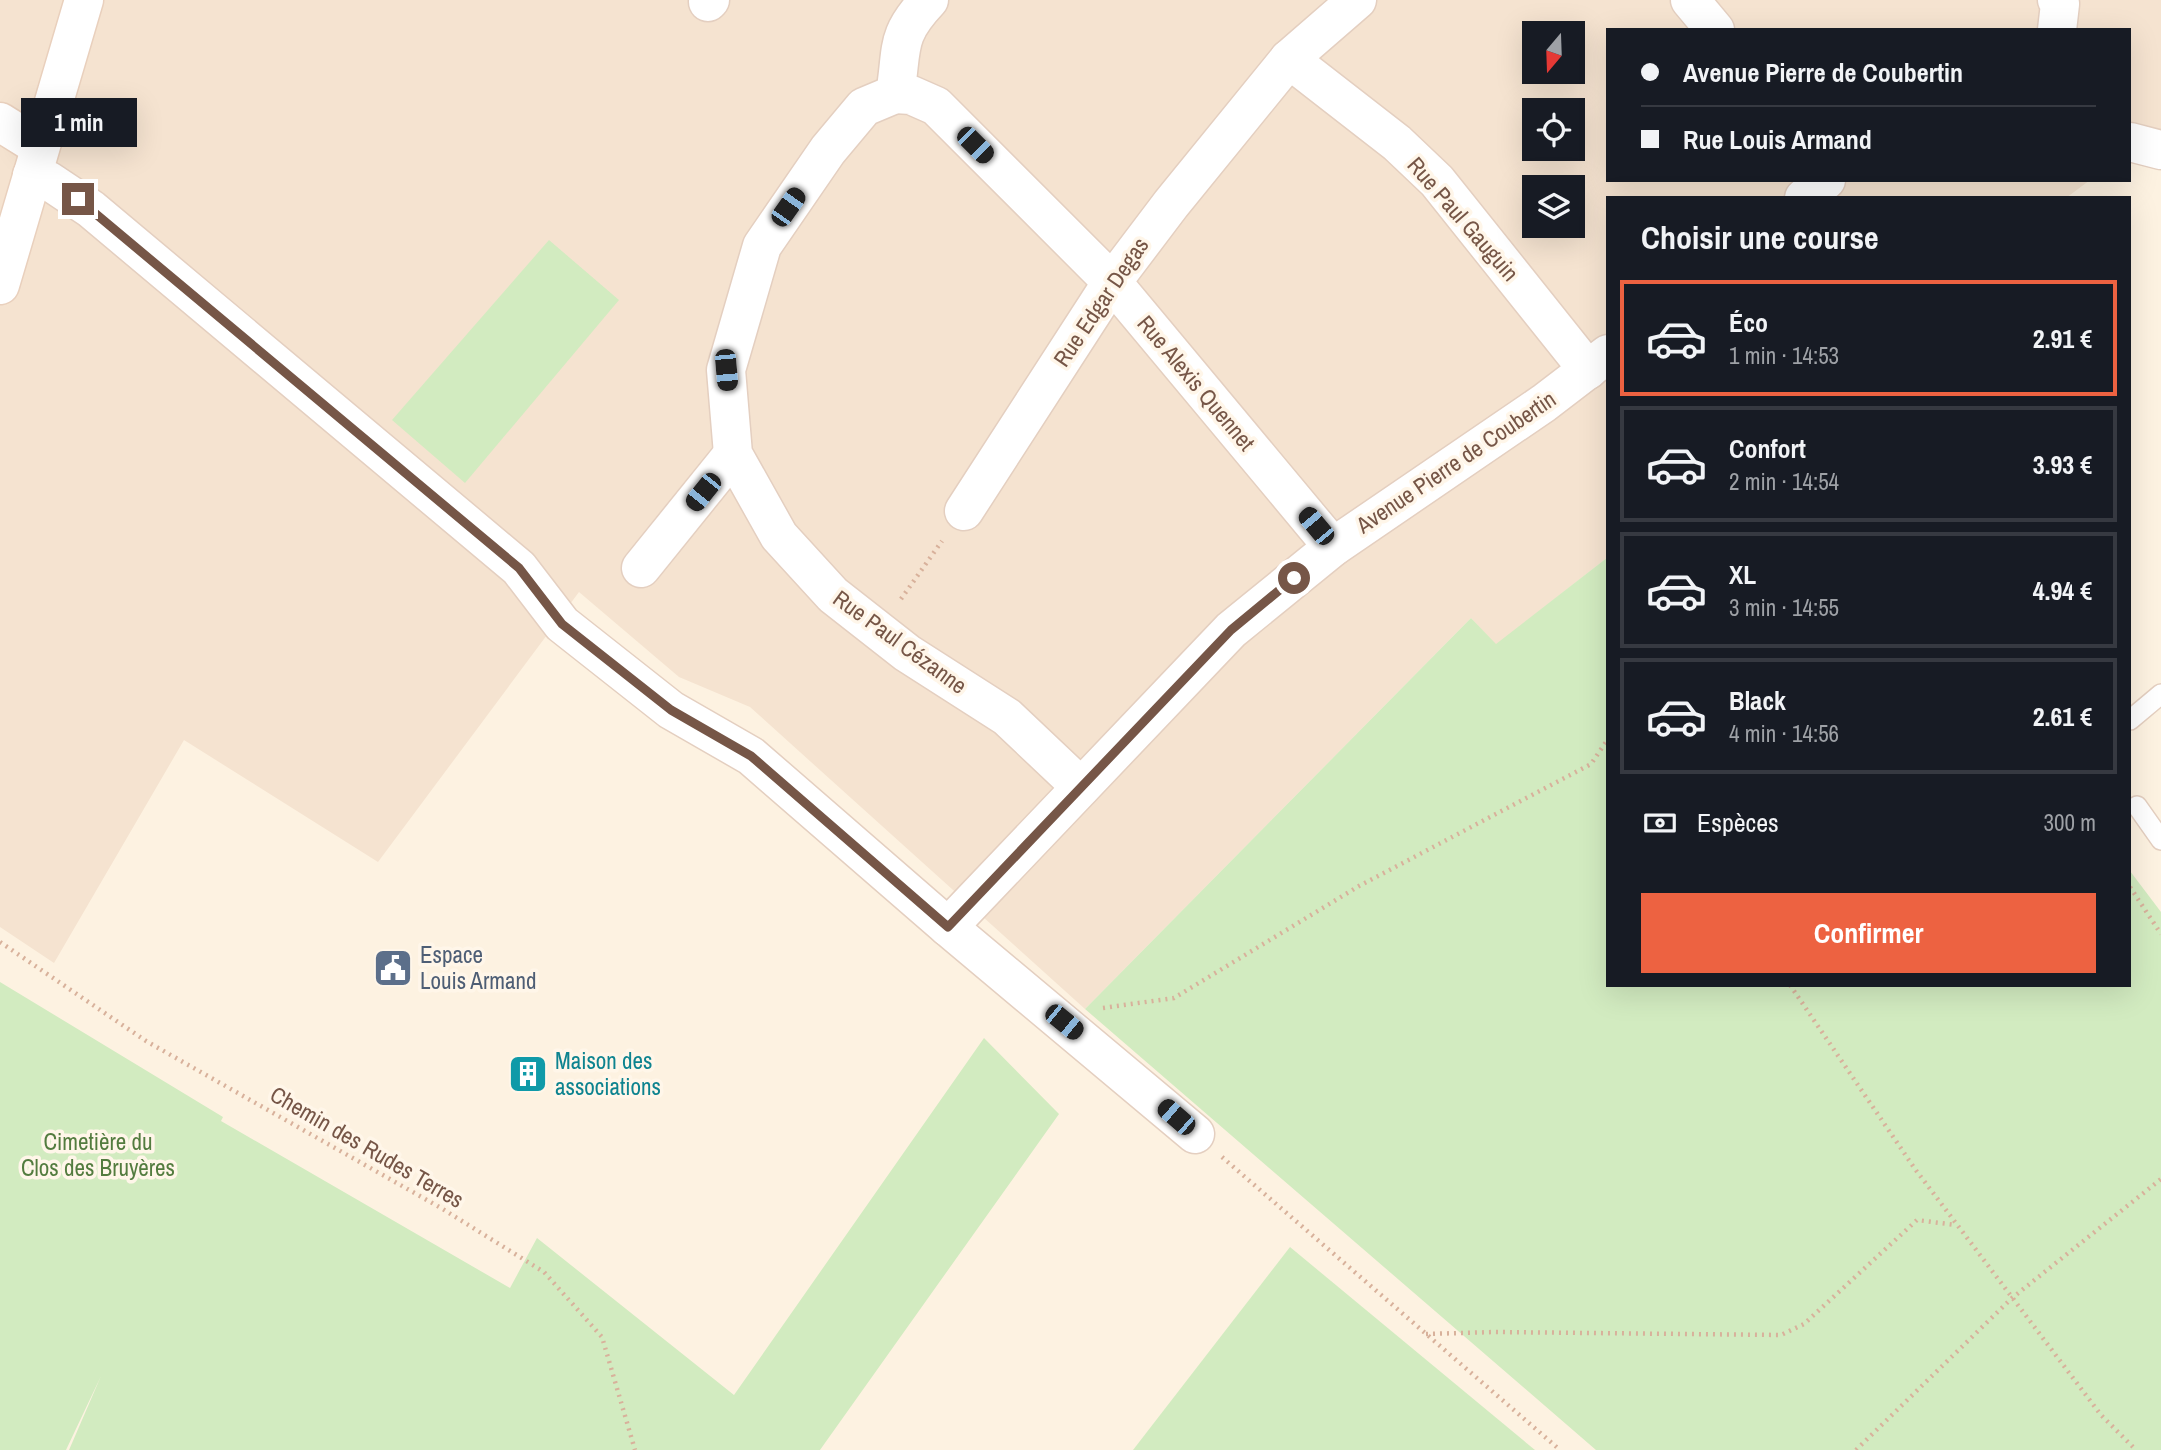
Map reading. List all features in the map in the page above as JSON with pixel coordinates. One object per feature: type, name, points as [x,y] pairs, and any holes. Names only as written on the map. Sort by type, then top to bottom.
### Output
[{"type":"street","points":[[1,278],[84,0]]},
{"type":"street","name":"Rue Edgar Degas","points":[[964,512],[1112,282],[1289,59],[1357,0]]},
{"type":"street","points":[[1690,0],[1713,28]]},
{"type":"street","points":[[2057,0],[2060,4],[2057,28]]},
{"type":"street","points":[[895,94],[901,37],[911,7]]},
{"type":"street","name":"Rue Paul Gauguin","points":[[1289,59],[1397,144],[1437,181],[1598,362]]},
{"type":"street","name":"Rue Alexis Quennet","points":[[895,94],[911,95],[936,106],[1112,282],[1333,547]]},
{"type":"street","name":"Rue Paul Cézanne","points":[[895,94],[864,107],[828,150],[762,246],[726,370],[733,454],[779,536],[833,596],[877,631],[1007,717],[1081,788]]},
{"type":"street","points":[[0,122],[36,161],[50,181],[91,209],[519,568],[562,624],[671,710],[751,756],[948,927],[1195,1134]]},
{"type":"street","points":[[2131,142],[2161,150]]},
{"type":"street","points":[[1806,196],[1824,182]]},
{"type":"street","name":"Avenue Pierre de Coubertin","points":[[948,927],[1231,630],[1333,547],[1544,403],[1598,362]]},
{"type":"street","points":[[641,568],[733,454]]},
{"type":"lane","points":[[2131,719],[2161,694]]},
{"type":"lane","points":[[2137,806],[2161,840]]},
{"type":"path","points":[[877,631],[964,512]]},
{"type":"path","points":[[1064,1022],[1080,1011],[1174,998],[1359,886],[1591,764],[1606,742]]},
{"type":"path","points":[[2131,889],[2161,934]]},
{"type":"path","name":"Chemin des Rudes Terres","points":[[0,942],[146,1041],[441,1208],[544,1272],[602,1337],[635,1450]]},
{"type":"path","points":[[1791,987],[1915,1169],[2101,1415],[2136,1450]]},
{"type":"path","points":[[1195,1134],[1560,1450]]},
{"type":"path","points":[[1856,1450],[2012,1298],[2161,1179]]},
{"type":"path","points":[[1426,1334],[1509,1332],[1781,1335],[1804,1324],[1917,1220],[1957,1225]]},
{"type":"shaded area","points":[[0,0],[2161,0],[2161,132],[2131,152],[2131,28],[1606,28],[1606,182],[2087,182],[2069,196],[1606,196],[1606,559],[1496,645],[1471,618],[1085,1009],[750,707],[679,677],[579,592],[378,862],[184,740],[54,963],[0,927]]},
{"type":"green space","points":[[549,240],[619,300],[465,483],[392,420]]},
{"type":"green space","points":[[1606,559],[1606,987],[2131,987],[2131,872],[2161,912],[2161,1450],[1596,1450],[1085,1009],[1471,618],[1496,644]]},
{"type":"green space","name":"Cimetière du Clos des Bruyères","points":[[0,982],[223,1117],[221,1121],[510,1288],[537,1238],[734,1395],[984,1038],[1059,1114],[820,1450],[69,1450],[101,1376],[66,1450],[0,1450]]},
{"type":"green space","points":[[1290,1247],[1535,1450],[1133,1450]]},
{"type":"place","name":"Espace Louis Armand","points":[[393,968]]},
{"type":"place","name":"Maison des associations","points":[[528,1074]]},
{"type":"route","points":[[78,199],[519,568],[562,624],[671,710],[751,756],[948,927],[1231,630],[1294,578]]}]
